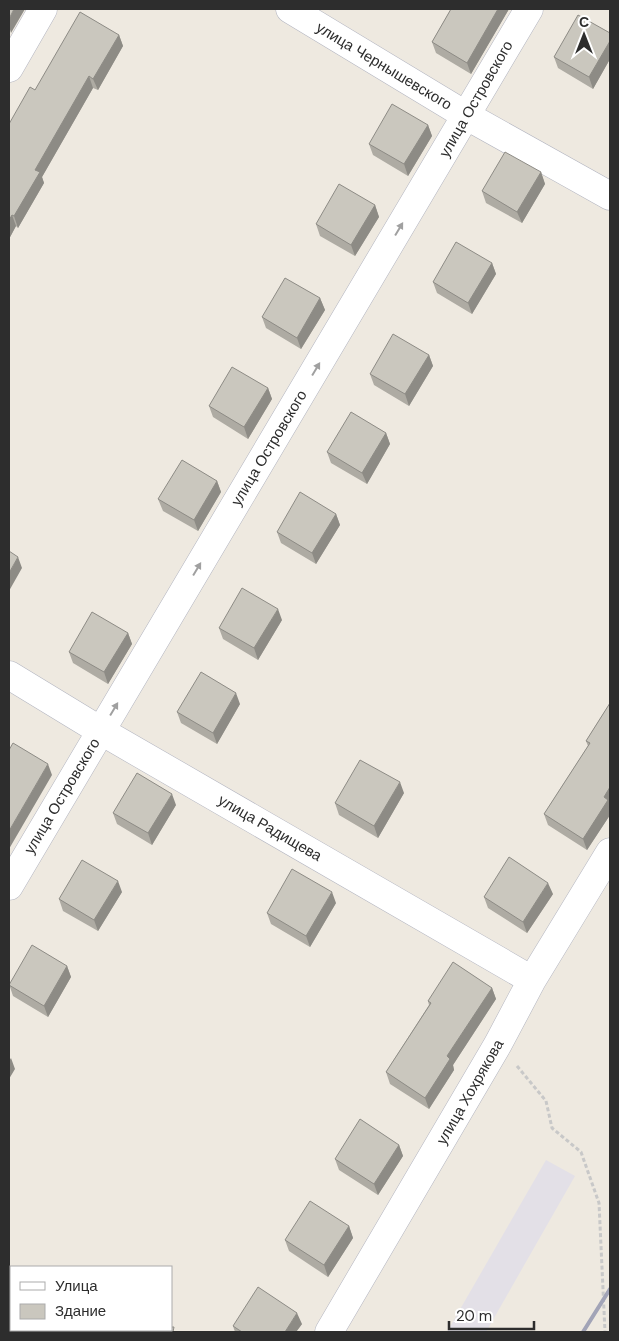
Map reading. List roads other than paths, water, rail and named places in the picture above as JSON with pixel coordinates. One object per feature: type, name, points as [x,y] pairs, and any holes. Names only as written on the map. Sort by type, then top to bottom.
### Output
[{"type":"street","points":[[9,68],[43,9]]},
{"type":"street","name":"улица Чернышевского","points":[[290,9],[467,116],[610,196]]},
{"type":"street","name":"улица Островского","points":[[9,886],[529,9]]},
{"type":"street","name":"улица Радищева","points":[[9,675],[101,731],[532,980]]},
{"type":"street","name":"улица Хохрякова","points":[[329,1332],[498,1044],[532,980],[610,852]]},
{"type":"railway","points":[[583,1332],[610,1289]]}]
